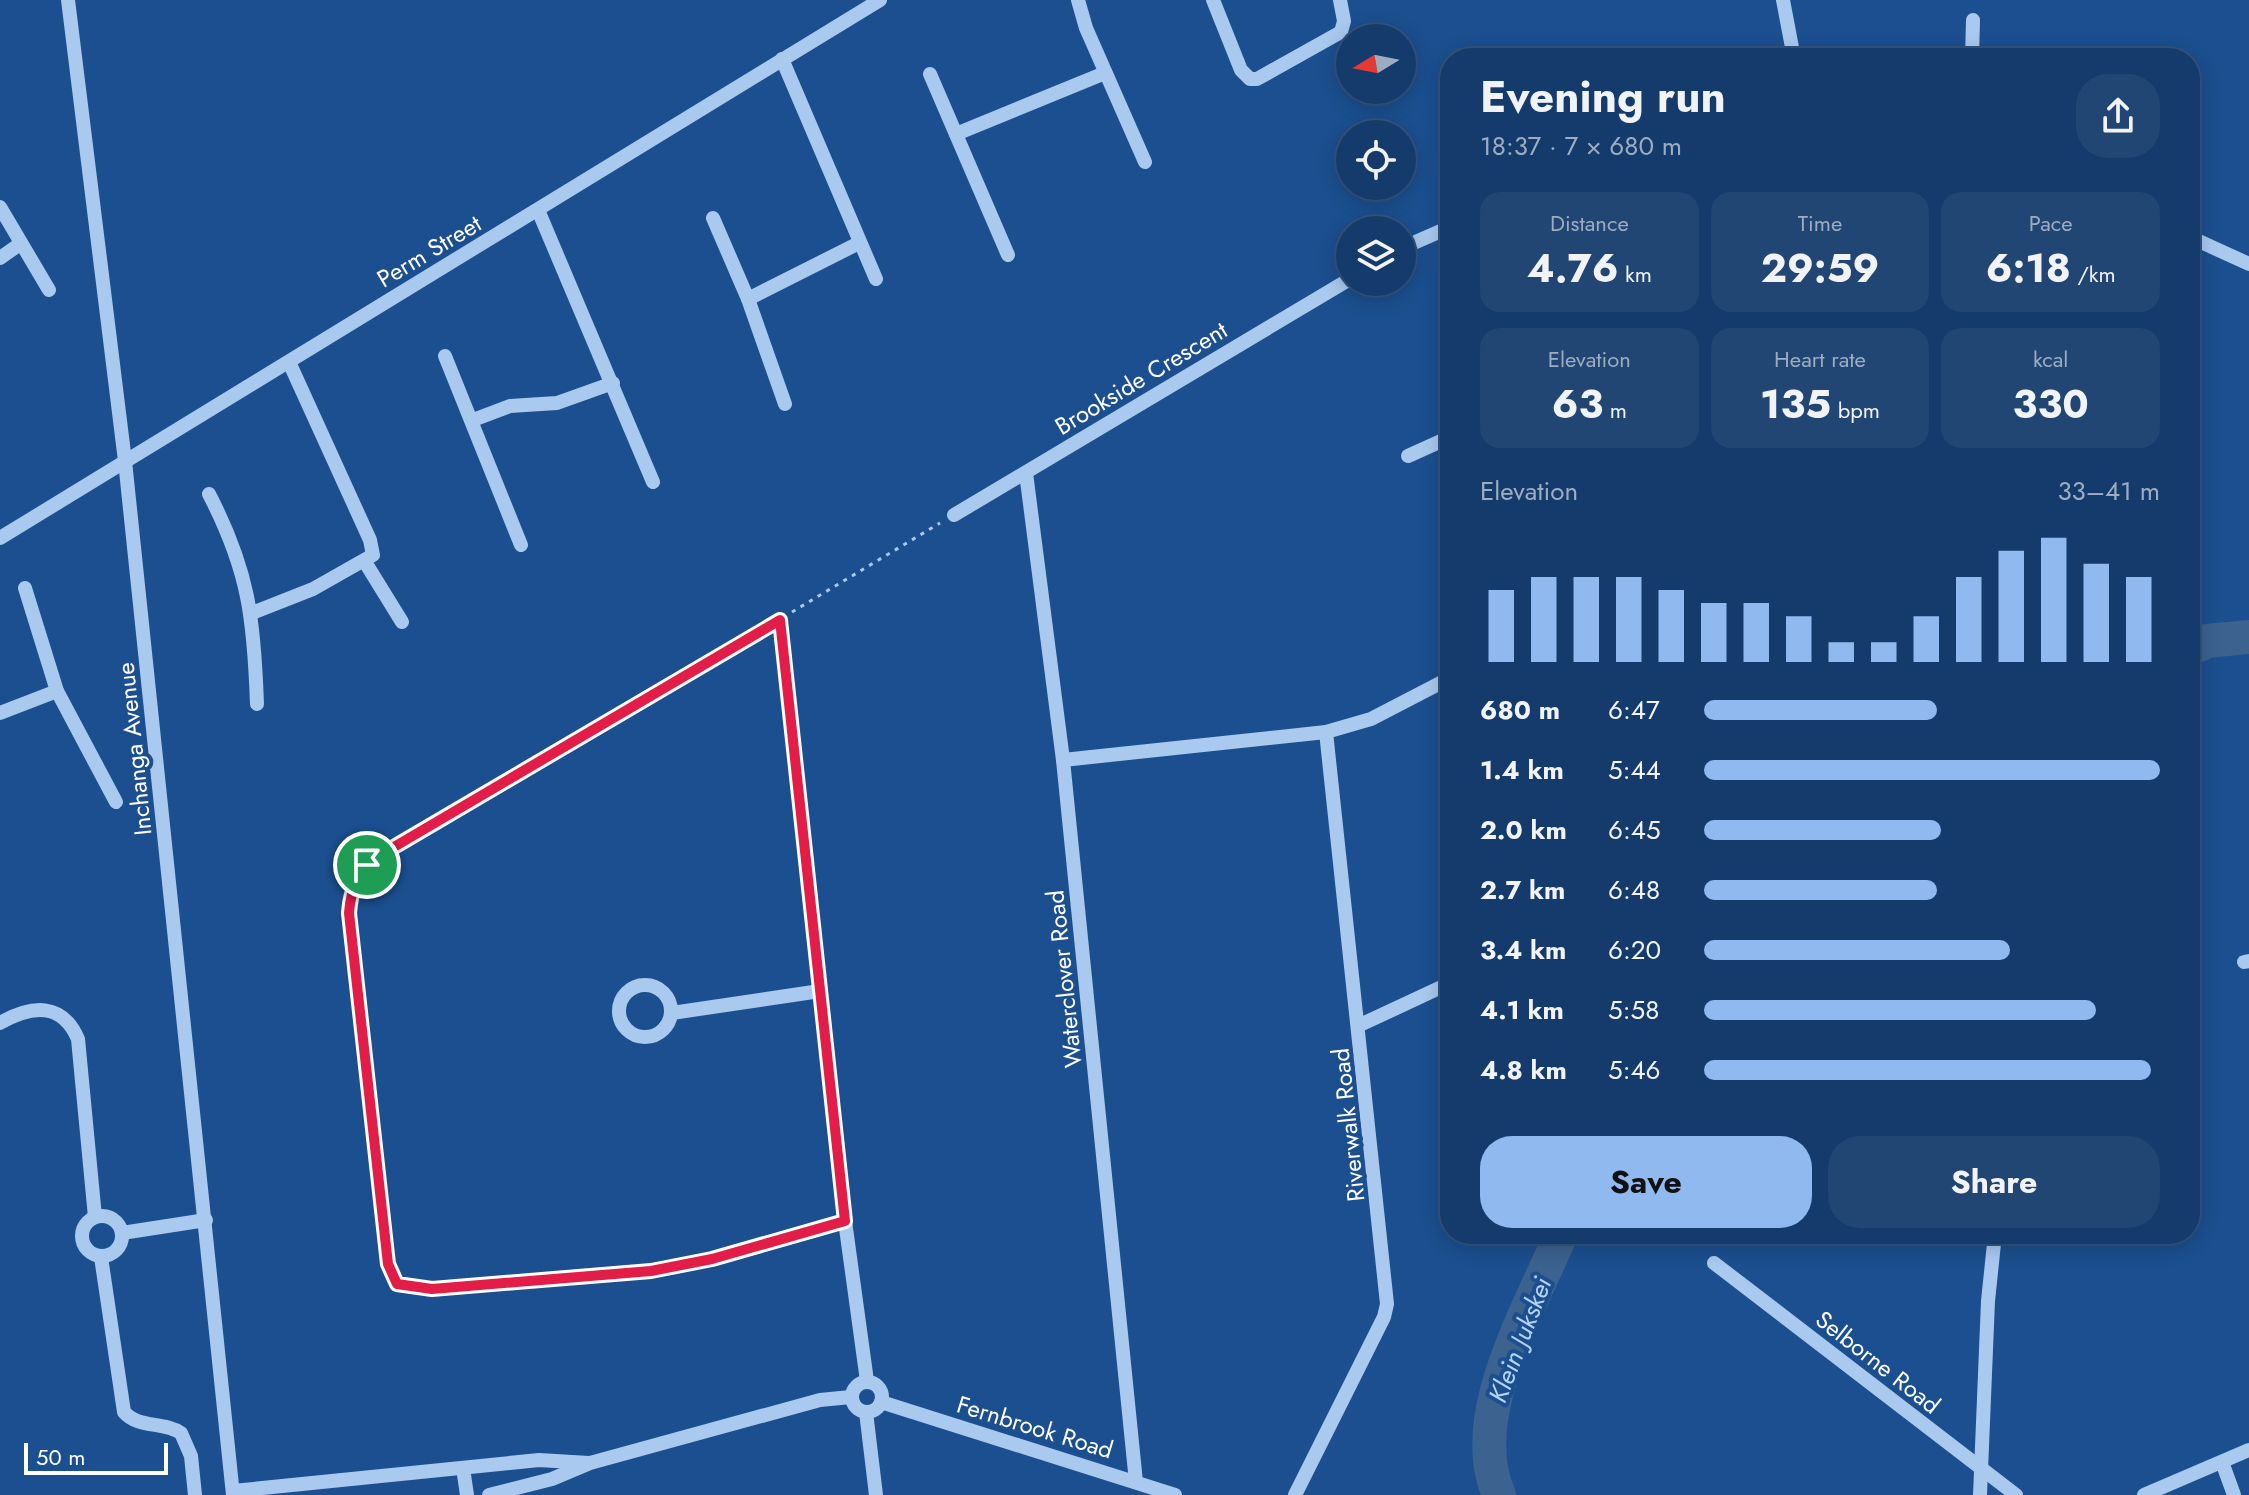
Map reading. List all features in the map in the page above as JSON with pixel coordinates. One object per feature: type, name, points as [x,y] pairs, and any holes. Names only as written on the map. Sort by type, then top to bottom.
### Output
[{"type":"street","name":"Inchanga Avenue","points":[[68,0],[125,461],[233,1493]]},
{"type":"street","name":"Perm Street","points":[[0,538],[880,0]]},
{"type":"street","points":[[1078,0],[1105,73],[1145,162]]},
{"type":"street","points":[[1213,0],[1241,70],[1250,79],[1257,79],[1341,32],[1344,21],[1340,0]]},
{"type":"street","points":[[1783,0],[1792,48]]},
{"type":"street","points":[[1972,48],[1973,20]]},
{"type":"street","points":[[782,59],[876,279]]},
{"type":"street","points":[[956,134],[1105,73]]},
{"type":"street","points":[[930,74],[1008,255]]},
{"type":"street","points":[[0,207],[49,290]]},
{"type":"street","points":[[538,210],[653,482]]},
{"type":"street","points":[[713,218],[748,299],[785,404]]},
{"type":"street","points":[[1416,242],[1440,231]]},
{"type":"street","points":[[2200,242],[2249,264]]},
{"type":"street","points":[[748,299],[859,243]]},
{"type":"street","points":[[0,258],[20,244]]},
{"type":"street","name":"Brookside Crescent","points":[[954,515],[1336,287]]},
{"type":"street","points":[[445,356],[521,545]]},
{"type":"street","points":[[252,613],[295,598],[373,555],[370,540],[289,362]]},
{"type":"street","points":[[473,420],[510,406],[571,399],[613,383]]},
{"type":"street","points":[[1408,456],[1440,442]]},
{"type":"street","name":"Waterclover Road","points":[[1026,473],[1063,760],[1136,1482]]},
{"type":"street","points":[[209,494],[238,554],[252,613],[257,704]]},
{"type":"street","points":[[365,562],[402,622]]},
{"type":"street","points":[[25,588],[57,691],[116,802]]},
{"type":"street","points":[[845,1221],[712,1259],[651,1271],[432,1289],[402,1287],[397,1284],[388,1264],[356,974],[350,899],[353,886],[367,865],[780,620],[845,1221],[867,1381],[880,1390],[881,1402],[875,1410],[866,1412],[854,1406],[851,1397],[856,1386],[867,1381]]},
{"type":"street","points":[[1063,760],[1326,732],[1371,719],[1440,683]]},
{"type":"street","points":[[0,713],[57,691]]},
{"type":"street","name":"Riverwalk Road","points":[[1295,1495],[1377,1331],[1387,1304],[1360,1025],[1326,732]]},
{"type":"street","points":[[1360,1025],[1440,988]]},
{"type":"street","points":[[672,1013],[820,991]]},
{"type":"street","points":[[0,1023],[16,1014],[48,1008],[74,1029],[78,1039],[95,1217]]},
{"type":"street","points":[[95,1217],[115,1221],[122,1233]]},
{"type":"street","points":[[95,1217],[83,1228],[82,1243],[93,1255],[101,1257],[114,1253],[122,1233]]},
{"type":"street","points":[[122,1233],[206,1220]]},
{"type":"street","points":[[1980,1495],[1988,1301],[1994,1244]]},
{"type":"street","points":[[101,1257],[124,1412],[134,1421],[160,1424],[181,1433],[191,1456],[195,1495]]},
{"type":"street","name":"Selborne Road","points":[[1714,1263],[2016,1495]]},
{"type":"street","points":[[489,1495],[552,1479],[590,1463],[820,1400],[851,1397]]},
{"type":"street","name":"Fernbrook Road","points":[[881,1402],[1175,1495]]},
{"type":"street","points":[[866,1412],[876,1495]]},
{"type":"street","points":[[2144,1495],[2249,1450]]},
{"type":"street","points":[[233,1493],[322,1489],[463,1468],[563,1459],[590,1463]]},
{"type":"street","points":[[2222,1462],[2234,1495]]},
{"type":"street","points":[[463,1468],[467,1495]]},
{"type":"path","points":[[780,620],[954,515]]},
{"type":"waterway","name":"Klein Jukskei","points":[[2200,644],[2249,637]]},
{"type":"waterway","name":"Klein Jukskei","points":[[1499,1495],[1490,1464],[1495,1397],[1519,1328],[1557,1244]]},
{"type":"route","points":[[780,620],[845,1221],[712,1259],[651,1271],[432,1289],[412,1289],[397,1284],[388,1264],[349,913],[353,886],[367,865],[780,620]]}]
